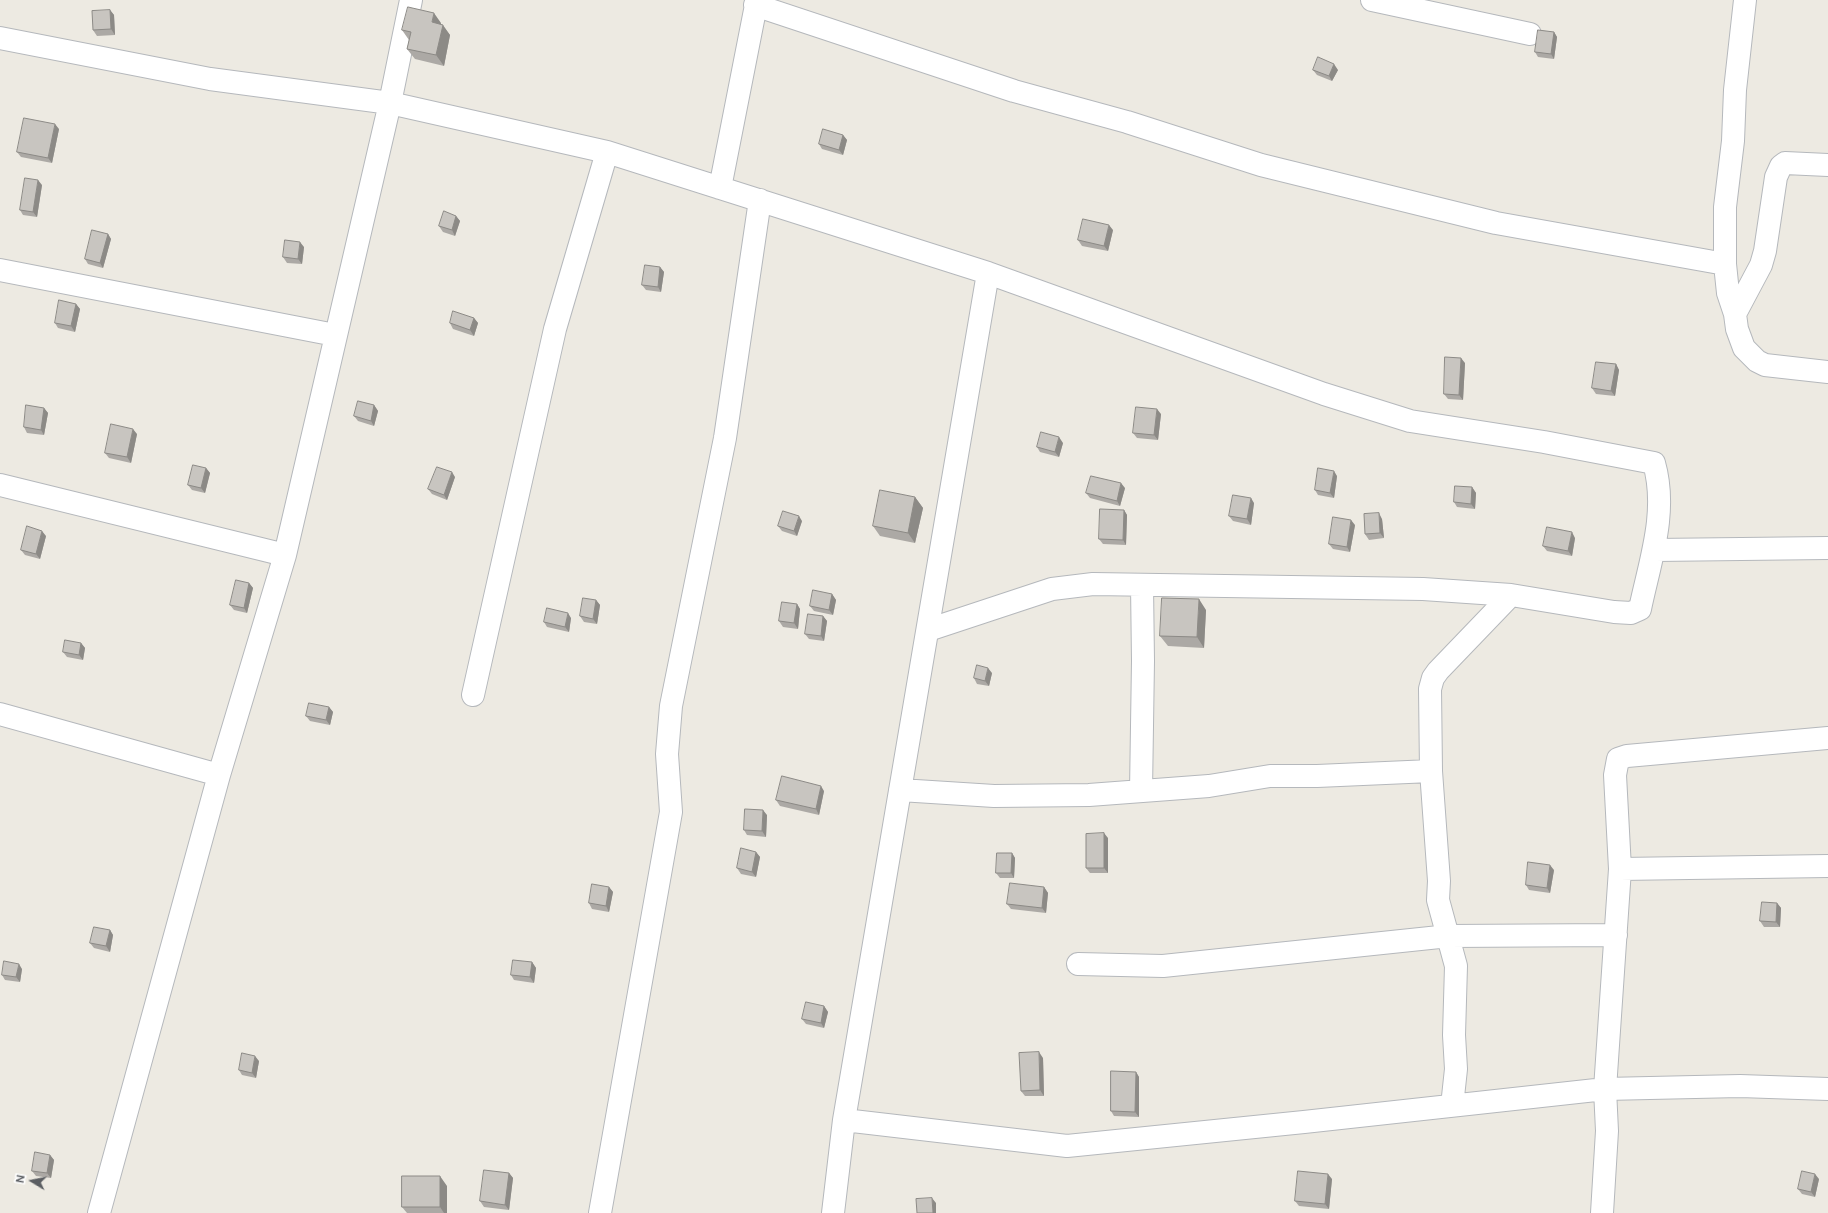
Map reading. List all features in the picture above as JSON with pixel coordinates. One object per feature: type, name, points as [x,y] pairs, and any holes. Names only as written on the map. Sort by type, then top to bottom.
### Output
[{"type":"street","points":[[99,1213],[219,775],[285,555],[390,103],[411,0]]},
{"type":"street","points":[[1372,0],[1530,34]]},
{"type":"street","points":[[1745,0],[1737,69],[1733,141],[1725,208],[1725,264],[1728,293],[1735,314],[1737,329],[1744,348],[1757,361],[1765,365],[1828,372]]},
{"type":"street","points":[[720,188],[756,3],[1014,91],[1127,122],[1261,165],[1496,223],[1725,264]]},
{"type":"street","points":[[0,38],[210,79],[390,103],[607,152],[988,273],[1324,394],[1410,421],[1544,442],[1654,463],[1658,478],[1660,495],[1655,550],[1640,609],[1631,613],[1614,612],[1511,595],[1423,589],[1093,584],[1052,589],[928,630]]},
{"type":"street","points":[[473,695],[555,329],[607,152]]},
{"type":"street","points":[[1735,314],[1761,265],[1765,251],[1776,177],[1781,166],[1786,163],[1828,165]]},
{"type":"street","points":[[600,1213],[671,812],[667,754],[671,706],[725,438],[760,200]]},
{"type":"street","points":[[0,270],[335,336]]},
{"type":"street","points":[[833,1213],[844,1120],[988,273]]},
{"type":"street","points":[[0,485],[285,555]]},
{"type":"street","points":[[1655,550],[1828,548]]},
{"type":"street","points":[[1141,791],[1143,661],[1142,585]]},
{"type":"street","points":[[1452,1106],[1456,1069],[1454,1035],[1456,966],[1438,900],[1439,881],[1431,771],[1430,688],[1433,678],[1450,658],[1478,631],[1511,595]]},
{"type":"street","points":[[0,714],[219,775]]},
{"type":"street","points":[[1602,1213],[1607,1131],[1605,1089],[1620,869],[1615,775],[1618,759],[1627,756],[1828,738]]},
{"type":"street","points":[[900,790],[994,796],[1088,795],[1209,786],[1270,776],[1317,776],[1431,771]]},
{"type":"street","points":[[1620,869],[1828,866]]},
{"type":"street","points":[[1078,964],[1163,966],[1449,936],[1616,935]]},
{"type":"street","points":[[844,1120],[1067,1146],[1605,1089],[1740,1086],[1828,1089]]},
{"type":"building","points":[[408,7],[434,13],[432,22],[443,25],[436,55],[407,49],[411,32],[402,30]]},
{"type":"building","points":[[110,10],[111,29],[93,30],[92,11]]},
{"type":"building","points":[[1538,30],[1554,32],[1551,54],[1535,52]]},
{"type":"building","points":[[1318,57],[1334,64],[1329,76],[1313,70]]},
{"type":"building","points":[[24,118],[55,124],[48,158],[17,152]]},
{"type":"building","points":[[823,129],[843,135],[839,150],[819,144]]},
{"type":"building","points":[[25,178],[38,180],[33,212],[20,210]]},
{"type":"building","points":[[444,211],[456,216],[452,230],[439,226]]},
{"type":"building","points":[[1083,219],[1109,225],[1104,246],[1078,240]]},
{"type":"building","points":[[92,230],[108,234],[100,263],[85,259]]},
{"type":"building","points":[[285,240],[300,242],[298,259],[283,257]]},
{"type":"building","points":[[645,265],[660,267],[658,287],[642,285]]},
{"type":"building","points":[[59,300],[76,304],[71,326],[55,323]]},
{"type":"building","points":[[453,311],[474,318],[470,330],[450,323]]},
{"type":"building","points":[[1445,357],[1461,358],[1459,395],[1444,394]]},
{"type":"building","points":[[1596,362],[1616,364],[1611,391],[1592,388]]},
{"type":"building","points":[[358,401],[374,405],[371,421],[354,416]]},
{"type":"building","points":[[26,405],[44,408],[41,430],[24,427]]},
{"type":"building","points":[[1136,407],[1157,409],[1154,435],[1133,433]]},
{"type":"building","points":[[111,424],[133,429],[127,457],[105,453]]},
{"type":"building","points":[[1041,432],[1059,437],[1055,452],[1037,447]]},
{"type":"building","points":[[193,465],[206,468],[201,488],[188,485]]},
{"type":"building","points":[[437,467],[452,472],[444,495],[428,489]]},
{"type":"building","points":[[1318,468],[1334,471],[1330,493],[1315,490]]},
{"type":"building","points":[[1091,476],[1121,483],[1117,501],[1086,493]]},
{"type":"building","points":[[1455,486],[1472,487],[1471,504],[1454,502]]},
{"type":"building","points":[[880,490],[915,497],[908,533],[873,526]]},
{"type":"building","points":[[1233,495],[1251,498],[1247,519],[1229,516]]},
{"type":"building","points":[[1100,509],[1124,510],[1123,540],[1099,539]]},
{"type":"building","points":[[783,511],[799,516],[794,531],[778,526]]},
{"type":"building","points":[[1379,513],[1380,533],[1365,534],[1364,514]]},
{"type":"building","points":[[1333,517],[1351,520],[1347,547],[1329,544]]},
{"type":"building","points":[[27,526],[42,531],[36,554],[21,550]]},
{"type":"building","points":[[1547,527],[1572,532],[1568,551],[1543,546]]},
{"type":"building","points":[[236,580],[249,583],[244,608],[230,605]]},
{"type":"building","points":[[813,590],[832,594],[829,610],[810,606]]},
{"type":"building","points":[[583,598],[596,600],[593,619],[580,616]]},
{"type":"building","points":[[1162,598],[1199,599],[1197,637],[1160,636]]},
{"type":"building","points":[[782,602],[797,604],[794,623],[779,621]]},
{"type":"building","points":[[547,608],[568,613],[565,627],[544,622]]},
{"type":"building","points":[[808,614],[823,616],[821,636],[805,634]]},
{"type":"building","points":[[65,640],[81,643],[79,655],[63,652]]},
{"type":"building","points":[[977,665],[988,668],[985,681],[974,678]]},
{"type":"building","points":[[309,703],[329,707],[326,720],[306,716]]},
{"type":"building","points":[[782,776],[821,786],[816,809],[776,800]]},
{"type":"building","points":[[745,809],[763,810],[762,831],[744,830]]},
{"type":"building","points":[[1104,833],[1104,868],[1086,868],[1086,834]]},
{"type":"building","points":[[741,848],[756,852],[752,872],[737,868]]},
{"type":"building","points":[[997,853],[1012,853],[1011,873],[996,873]]},
{"type":"building","points":[[1528,862],[1550,865],[1547,888],[1526,885]]},
{"type":"building","points":[[1010,883],[1044,887],[1042,908],[1007,904]]},
{"type":"building","points":[[592,884],[609,887],[606,906],[589,903]]},
{"type":"building","points":[[1762,902],[1777,903],[1776,922],[1760,921]]},
{"type":"building","points":[[94,927],[110,930],[106,946],[90,943]]},
{"type":"building","points":[[513,960],[532,962],[530,977],[511,975]]},
{"type":"building","points":[[4,961],[19,964],[16,977],[2,975]]},
{"type":"building","points":[[806,1002],[824,1006],[821,1023],[802,1019]]},
{"type":"building","points":[[1039,1052],[1040,1090],[1021,1091],[1019,1053]]},
{"type":"building","points":[[242,1053],[255,1056],[252,1073],[239,1070]]},
{"type":"building","points":[[1111,1071],[1136,1072],[1135,1112],[1111,1111]]},
{"type":"building","points":[[35,1152],[50,1155],[47,1173],[32,1171]]},
{"type":"building","points":[[484,1170],[509,1173],[505,1205],[480,1201]]},
{"type":"building","points":[[1298,1171],[1328,1174],[1325,1204],[1295,1201]]},
{"type":"building","points":[[1802,1171],[1815,1174],[1811,1192],[1798,1189]]},
{"type":"building","points":[[402,1176],[440,1176],[440,1207],[402,1207]]},
{"type":"building","points":[[932,1198],[933,1213],[917,1213],[916,1199]]}]
